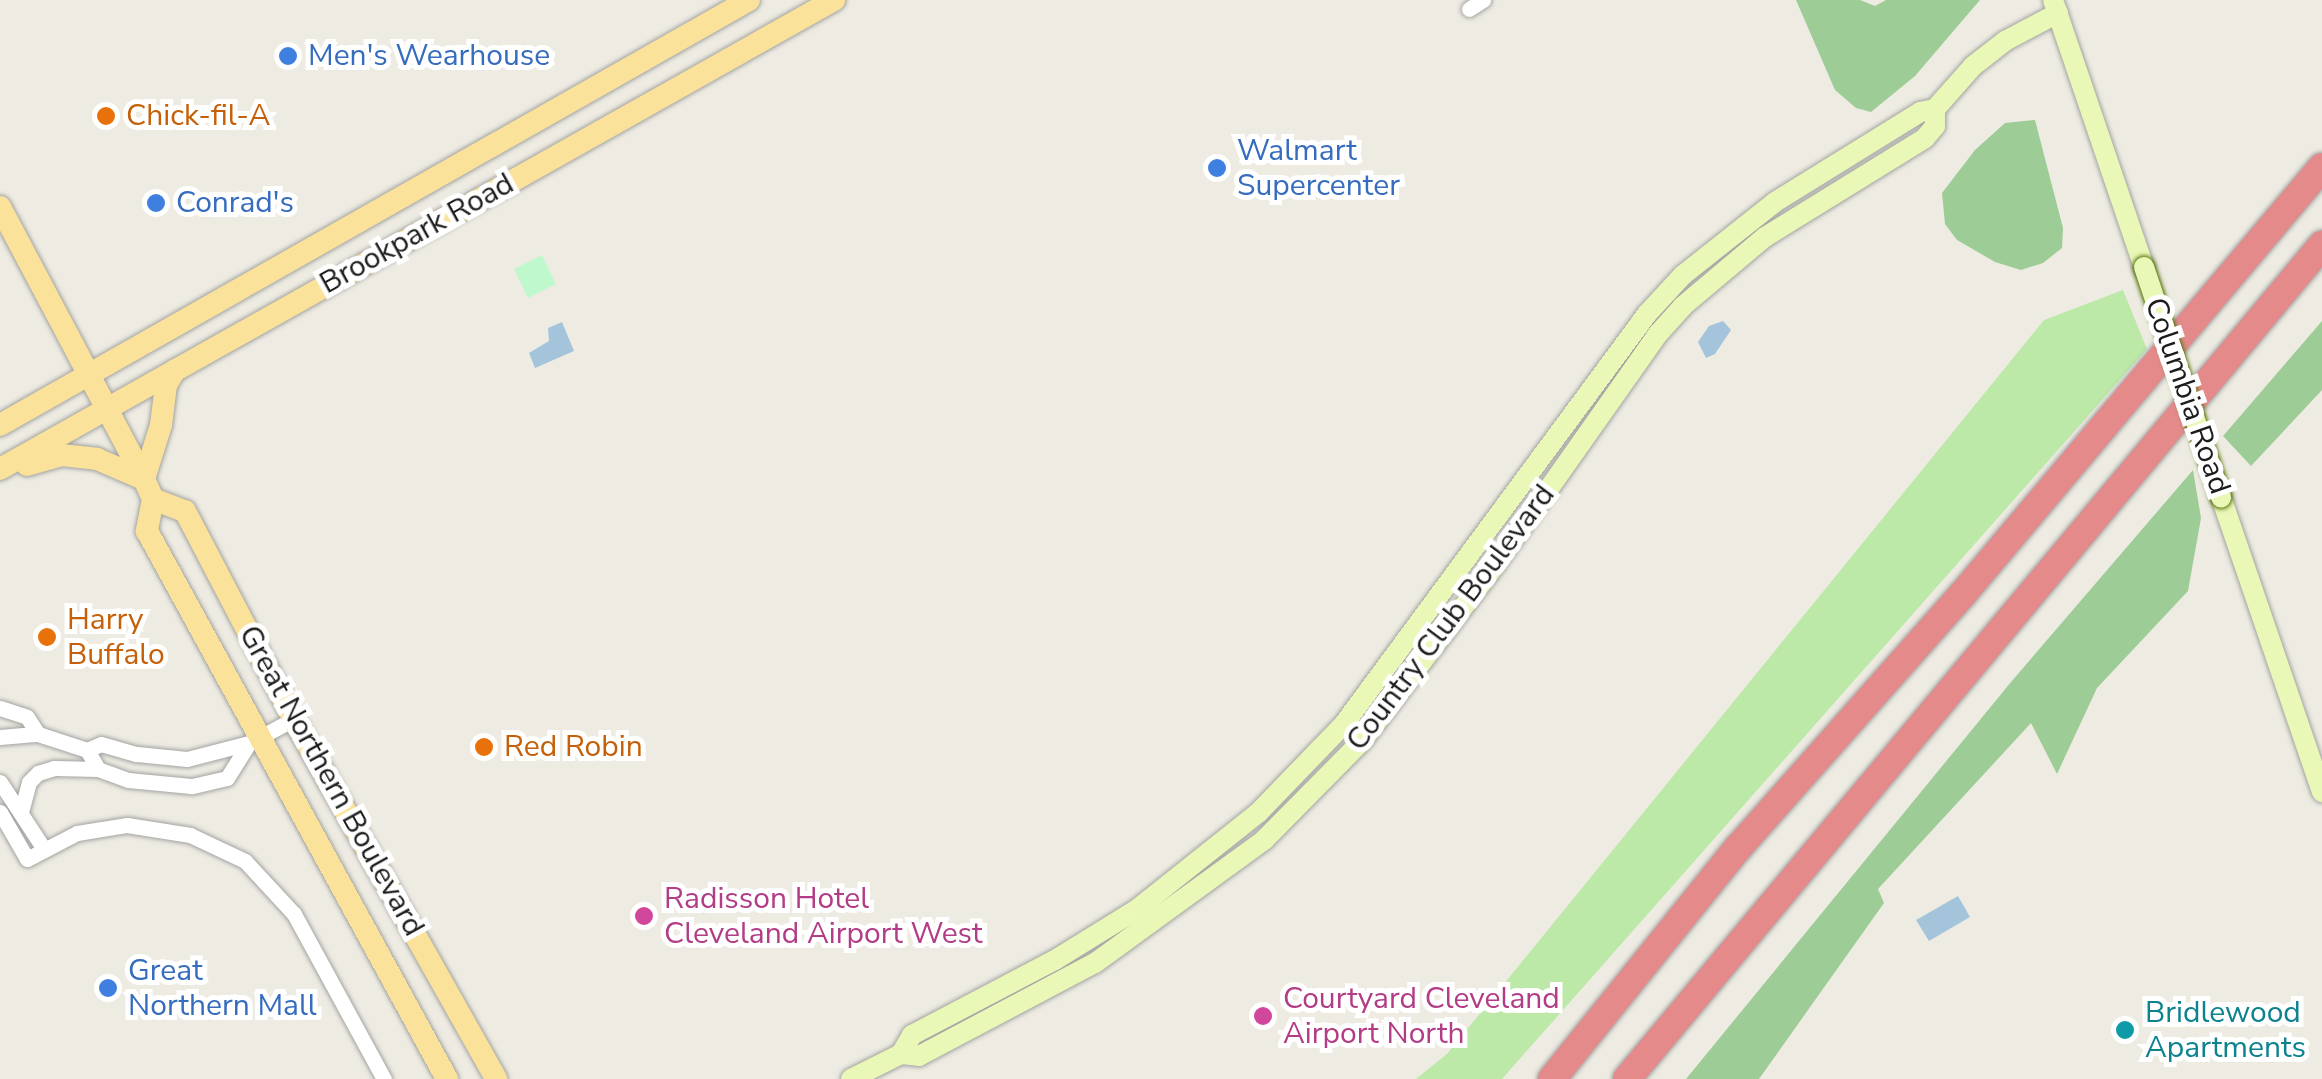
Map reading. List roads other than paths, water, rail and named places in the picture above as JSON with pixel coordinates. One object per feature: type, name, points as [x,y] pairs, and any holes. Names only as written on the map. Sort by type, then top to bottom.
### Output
[{"type":"highway","points":[[1552,1079],[1738,848],[1962,595],[2322,167]]},
{"type":"highway","points":[[1627,1079],[2322,245]]},
{"type":"main road","name":"Brookpark Road","points":[[0,425],[749,0]]},
{"type":"main road","name":"Brookpark Road","points":[[0,471],[834,0]]},
{"type":"main road","name":"Great Northern Boulevard","points":[[0,208],[148,489],[148,531],[255,739],[447,1079]]},
{"type":"main road","points":[[0,471],[61,455],[97,459],[148,489],[166,385],[175,370]]},
{"type":"main road","name":"Great Northern Boulevard","points":[[148,489],[185,512],[294,718],[496,1079]]},
{"type":"street","name":"Country Club Boulevard","points":[[851,1079],[901,1054],[912,1035],[1055,960],[1136,910],[1258,813],[1318,755],[1364,699],[1646,314],[1683,274],[1775,202],[1920,112],[1935,110],[1973,66],[2056,7]]},
{"type":"street","name":"Columbia Road","points":[[2056,7],[2322,792]]},
{"type":"street","points":[[0,708],[28,716],[38,734]]},
{"type":"street","points":[[0,737],[38,734],[88,750],[102,744],[137,754],[186,759],[255,739],[294,718]]},
{"type":"street","points":[[21,812],[30,782],[38,773],[54,768],[98,768],[144,785],[210,784],[227,778],[255,739]]},
{"type":"street","points":[[88,750],[98,768]]},
{"type":"street","points":[[0,782],[44,850]]},
{"type":"street","points":[[0,812],[27,860],[88,829],[136,825],[205,840],[239,858],[290,908],[384,1079]]},
{"type":"water","points":[[1723,321],[1731,330],[1715,354],[1706,358],[1698,342],[1709,326]]},
{"type":"water","points":[[562,322],[574,351],[535,368],[529,353],[549,341],[548,328]]},
{"type":"water","points":[[1958,896],[1970,917],[1929,941],[1916,920]]},
{"type":"place","name":"Men's Wearhouse","points":[[288,56]]},
{"type":"place","name":"Chick-fil-A","points":[[106,116]]},
{"type":"place","name":"Walmart Supercenter","points":[[1217,168]]},
{"type":"place","name":"Conrad's","points":[[156,203]]},
{"type":"place","name":"Harry Buffalo","points":[[47,637]]},
{"type":"place","name":"Red Robin","points":[[484,747]]},
{"type":"place","name":"Radisson Hotel Cleveland Airport West","points":[[644,916]]},
{"type":"place","name":"Great Northern Mall","points":[[108,988]]},
{"type":"place","name":"Courtyard Cleveland Airport North","points":[[1263,1016]]},
{"type":"place","name":"Bridlewood Apartments","points":[[2125,1030]]}]
